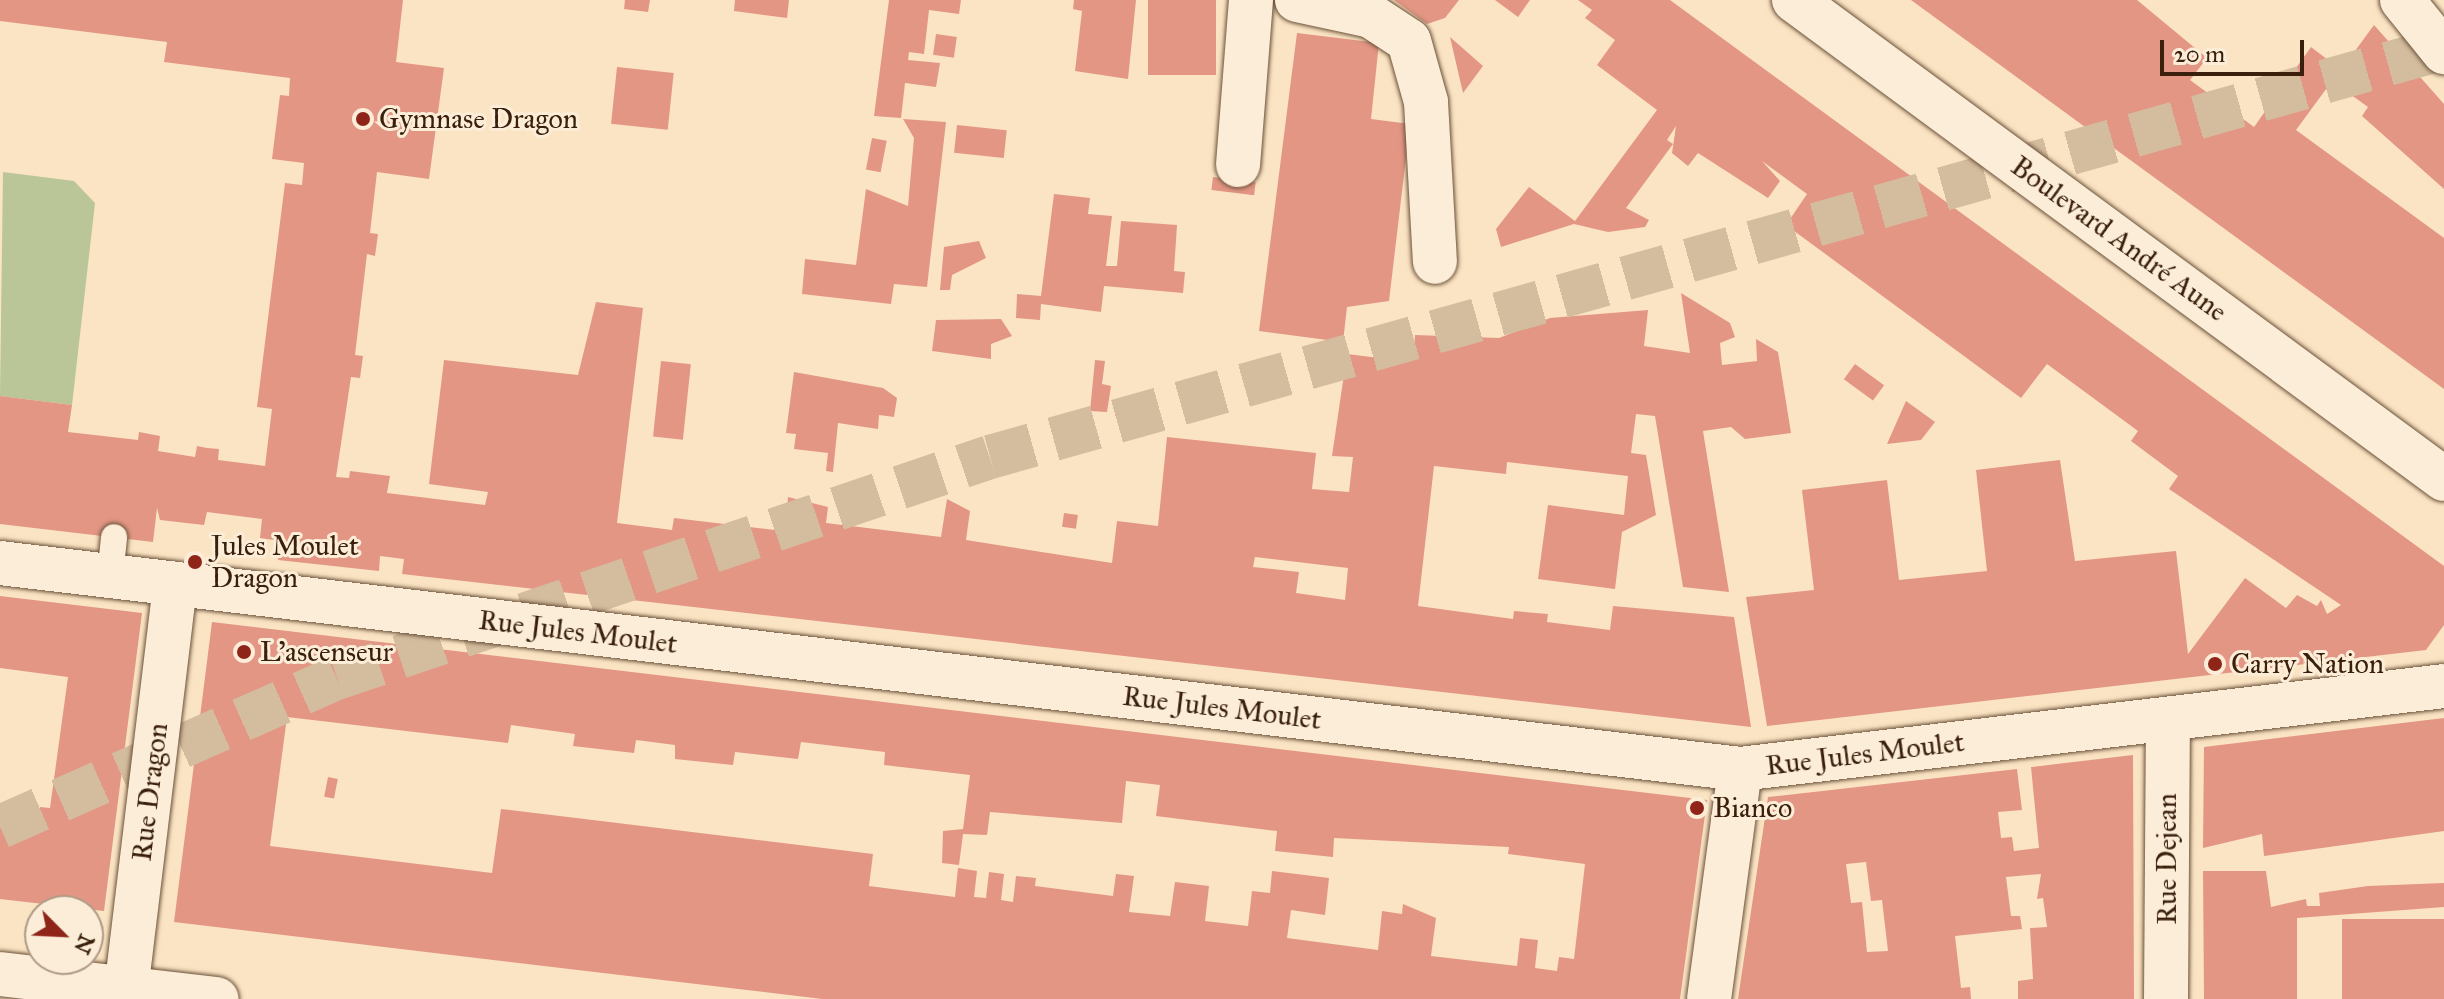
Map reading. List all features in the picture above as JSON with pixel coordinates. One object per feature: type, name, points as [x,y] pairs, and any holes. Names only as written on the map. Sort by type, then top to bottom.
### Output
[{"type":"street","points":[[1238,165],[1251,0]]},
{"type":"street","points":[[1297,0],[1371,16],[1409,41],[1426,102],[1435,262]]},
{"type":"street","points":[[2402,0],[2444,52]]},
{"type":"street","name":"Boulevard André Aune","points":[[1801,2],[2444,479]]},
{"type":"street","name":"Rue Jules Moulet","points":[[0,563],[112,557],[175,584],[1740,769],[2444,686]]},
{"type":"street","name":"Rue Dragon","points":[[125,994],[175,584]]},
{"type":"street","name":"Rue Dejean","points":[[2166,999],[2168,719]]},
{"type":"street","points":[[1709,999],[1740,769]]},
{"type":"street","points":[[0,974],[125,994],[217,999]]},
{"type":"green space","points":[[3,172],[74,181],[95,203],[72,405],[0,396]]},
{"type":"building","points":[[0,0],[403,0],[396,62],[444,68],[429,179],[377,172],[370,233],[378,234],[375,256],[367,254],[355,355],[363,356],[360,378],[351,377],[336,477],[349,478],[350,471],[390,476],[387,493],[485,505],[488,492],[429,484],[444,360],[578,375],[596,302],[643,308],[617,523],[672,530],[674,518],[775,530],[777,517],[806,521],[807,515],[787,513],[788,497],[828,507],[826,523],[941,537],[947,499],[970,511],[966,540],[1112,563],[1117,521],[1158,526],[1167,437],[1316,453],[1312,489],[1349,492],[1353,457],[1332,456],[1347,354],[1387,359],[1389,348],[1414,351],[1415,335],[1499,338],[1550,318],[1648,310],[1644,346],[1690,353],[1681,293],[1730,323],[1735,337],[1720,343],[1722,365],[1757,361],[1756,339],[1778,352],[1791,433],[1745,439],[1731,427],[1703,431],[1729,592],[1683,587],[1655,416],[1636,414],[1631,453],[1646,455],[1656,515],[1622,532],[1615,589],[1538,579],[1548,505],[1624,515],[1628,476],[1507,462],[1506,474],[1434,466],[1418,606],[1513,619],[1514,611],[1548,614],[1547,622],[1610,630],[1613,606],[1734,617],[1751,727],[402,574],[404,559],[380,556],[379,571],[278,560],[281,541],[260,538],[262,519],[207,512],[204,525],[160,520],[157,508],[153,542],[0,524],[0,396],[72,405],[68,432],[138,440],[139,432],[160,436],[158,451],[195,457],[197,446],[219,449],[218,460],[265,466],[272,409],[257,407],[285,183],[302,185],[304,163],[272,159],[280,95],[289,96],[290,78],[164,62],[167,42],[0,21]],"holes":[[[1255,557],[1348,568],[1345,600],[1296,593],[1299,572],[1253,567]]]},
{"type":"building","points":[[625,0],[650,0],[648,12],[624,9]]},
{"type":"building","points":[[735,0],[789,0],[787,18],[734,11]]},
{"type":"building","points":[[889,0],[961,0],[959,14],[929,10],[924,54],[909,52],[908,60],[940,63],[936,87],[905,83],[901,118],[874,116]]},
{"type":"building","points":[[1074,0],[1136,0],[1128,79],[1075,71],[1082,11],[1073,9]]},
{"type":"building","points":[[1148,0],[1216,0],[1216,75],[1148,75]]},
{"type":"building","points":[[1394,0],[1459,0],[1445,18],[1427,24]]},
{"type":"building","points":[[1495,0],[1530,0],[1518,17]]},
{"type":"building","points":[[1578,0],[1670,0],[2444,566],[2444,625],[2426,650],[1767,726],[1746,597],[1814,590],[1802,490],[1887,480],[1899,580],[1987,571],[1976,470],[2060,460],[2075,561],[2176,551],[2188,654],[2245,578],[2286,608],[2297,595],[2317,606],[2321,600],[2327,614],[2341,605],[2169,489],[2178,476],[2131,441],[2138,431],[2047,364],[2021,398],[1786,225],[1807,194],[1762,161],[1780,181],[1768,198],[1698,153],[1688,166],[1672,153],[1676,126],[1667,140],[1673,144],[1626,208],[1649,220],[1645,227],[1608,232],[1574,224],[1501,247],[1496,229],[1529,187],[1575,221],[1657,110],[1597,65],[1615,40],[1585,18],[1592,10]]},
{"type":"building","points":[[1911,0],[2137,0],[2207,58],[2190,80],[2254,127],[2311,47],[2341,70],[2374,25],[2444,104],[2444,189],[2362,116],[2368,107],[2332,81],[2296,130],[2444,238],[2444,389]]},
{"type":"building","points":[[1297,33],[1379,43],[1371,119],[1410,124],[1389,301],[1347,307],[1343,342],[1259,331]]},
{"type":"building","points":[[936,34],[957,37],[954,58],[933,55]]},
{"type":"building","points":[[1450,37],[1483,66],[1463,93]]},
{"type":"building","points":[[617,67],[674,73],[668,130],[611,124]]},
{"type":"building","points":[[903,119],[946,122],[927,287],[894,284],[891,304],[802,294],[805,259],[856,265],[866,189],[908,206],[914,138]]},
{"type":"building","points":[[957,125],[1007,130],[1004,158],[954,153]]},
{"type":"building","points":[[872,138],[887,141],[881,172],[866,169]]},
{"type":"building","points":[[1213,177],[1256,182],[1254,195],[1211,190]]},
{"type":"building","points":[[1054,194],[1090,198],[1088,214],[1112,216],[1106,266],[1117,266],[1121,221],[1177,225],[1174,271],[1185,272],[1183,293],[1104,286],[1101,312],[1041,304],[1040,320],[1016,318],[1017,294],[1041,296]]},
{"type":"building","points":[[979,241],[986,258],[952,275],[950,290],[940,290],[944,247]]},
{"type":"building","points":[[1001,319],[1012,336],[991,344],[991,359],[932,351],[936,320]]},
{"type":"building","points":[[1095,360],[1105,361],[1102,384],[1111,386],[1107,412],[1090,411]]},
{"type":"building","points":[[661,361],[691,364],[683,440],[653,437]]},
{"type":"building","points":[[1855,364],[1884,385],[1873,401],[1844,379]]},
{"type":"building","points":[[794,372],[883,388],[897,398],[894,417],[879,415],[878,429],[838,423],[833,472],[826,471],[828,453],[794,449],[796,434],[786,433]]},
{"type":"building","points":[[1906,401],[1935,422],[1921,440],[1887,444]]},
{"type":"building","points":[[1028,431],[1032,451],[1018,453],[1014,434]]},
{"type":"building","points":[[1064,513],[1078,515],[1076,529],[1062,527]]},
{"type":"building","points":[[0,596],[142,613],[104,911],[104,895],[24,895],[24,902],[0,899],[0,808],[39,815],[40,807],[50,808],[68,677],[0,668]]},
{"type":"building","points":[[212,622],[1707,800],[1680,999],[822,999],[174,922]],"holes":[[[287,717],[508,743],[511,725],[575,734],[573,746],[634,753],[636,740],[675,745],[675,759],[733,765],[735,752],[798,759],[801,742],[885,752],[884,765],[970,775],[963,829],[943,831],[942,863],[959,865],[963,834],[987,835],[990,812],[1122,823],[1126,781],[1160,785],[1156,816],[1277,831],[1275,851],[1333,857],[1334,838],[1509,847],[1508,854],[1585,864],[1574,959],[1559,957],[1557,971],[1535,968],[1538,940],[1520,938],[1517,966],[1431,956],[1436,918],[1403,904],[1402,914],[1382,911],[1378,950],[1287,938],[1291,910],[1325,915],[1329,878],[1272,871],[1270,893],[1252,891],[1248,926],[1205,921],[1209,886],[1175,882],[1170,916],[1129,912],[1134,876],[1116,874],[1113,896],[1035,886],[1036,878],[1016,876],[1013,902],[1001,900],[1004,874],[989,872],[986,898],[974,897],[977,871],[958,868],[955,897],[869,886],[873,854],[501,809],[492,873],[270,846]]]},
{"type":"building","points":[[2444,718],[2444,831],[2264,856],[2262,834],[2203,848],[2204,747]]},
{"type":"building","points":[[2133,755],[2134,999],[2018,999],[2018,981],[2033,979],[2030,928],[2047,927],[2043,898],[2037,899],[2041,874],[2006,877],[2011,916],[2020,916],[2022,929],[1955,936],[1961,988],[1970,987],[1971,999],[1738,999],[1768,797],[2017,769],[2022,810],[1998,812],[2001,838],[2012,837],[2014,851],[2039,848],[2031,767]],"holes":[[[1866,862],[1871,901],[1882,900],[1888,951],[1867,952],[1862,902],[1851,903],[1846,864]]]},
{"type":"building","points":[[328,777],[338,779],[334,799],[324,797]]},
{"type":"building","points":[[2203,871],[2266,871],[2271,907],[2306,899],[2307,906],[2320,906],[2319,893],[2368,886],[2444,883],[2444,907],[2297,918],[2297,999],[2204,999]]},
{"type":"building","points":[[2342,919],[2444,919],[2444,999],[2342,999]]},
{"type":"tunnel","points":[[0,827],[337,678],[990,457],[2444,48]]},
{"type":"place","name":"Gymnase Dragon","points":[[363,119]]},
{"type":"place","name":"Jules Moulet Dragon","points":[[195,562]]},
{"type":"place","name":"L'ascenseur","points":[[244,652]]},
{"type":"place","name":"Carry Nation","points":[[2215,664]]},
{"type":"place","name":"Bianco","points":[[1697,808]]}]
